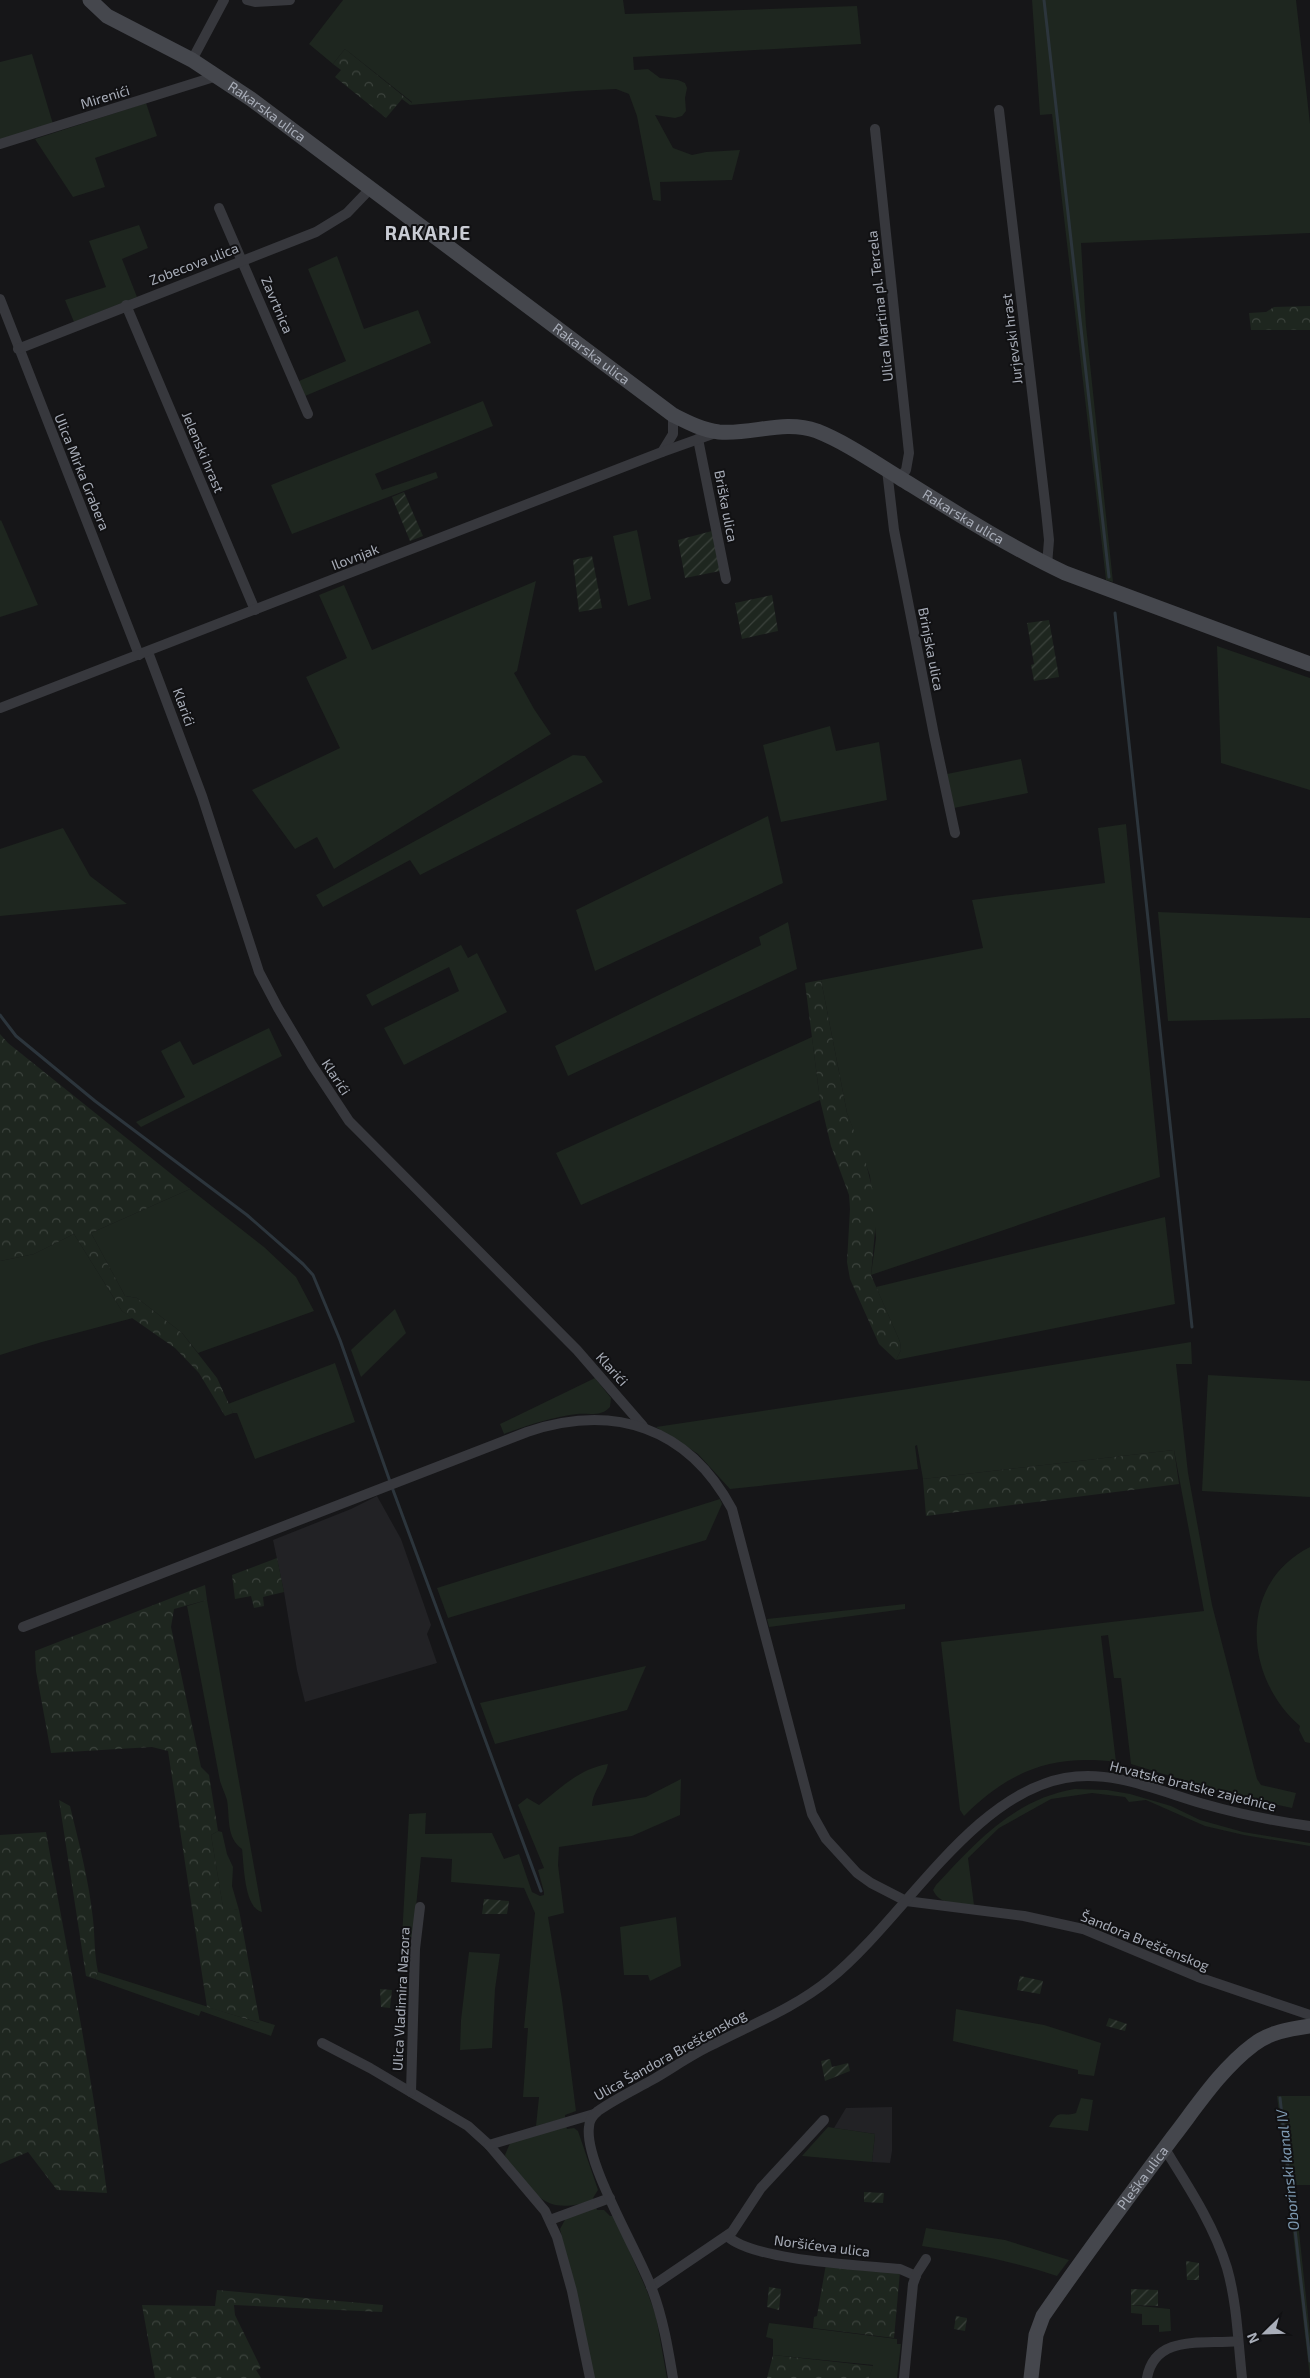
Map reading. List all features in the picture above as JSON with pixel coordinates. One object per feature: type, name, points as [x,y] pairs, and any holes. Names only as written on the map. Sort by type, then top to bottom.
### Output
[{"type":"main road","name":"Rakarska ulica","points":[[90,0],[107,16],[124,27],[192,60],[217,76],[564,332],[673,415],[698,427],[719,432],[786,425],[806,427],[820,432],[1047,565],[1086,582],[1306,663]]},
{"type":"main road","name":"Pleška ulica","points":[[1031,2378],[1036,2336],[1043,2316],[1165,2148],[1219,2079],[1252,2045],[1272,2033],[1310,2026]]},
{"type":"street","points":[[192,60],[224,0]]},
{"type":"street","points":[[247,0],[255,2],[290,0]]},
{"type":"street","name":"Mirenići","points":[[0,144],[217,76]]},
{"type":"street","name":"Jurjevski hrast","points":[[999,110],[1046,511],[1049,540],[1047,565]]},
{"type":"street","name":"Ulica Martina pl. Tercela","points":[[875,129],[908,453],[906,470],[894,474]]},
{"type":"street","name":"Zobecova ulica","points":[[18,349],[326,227],[347,213],[370,189]]},
{"type":"street","name":"Zavrtnica","points":[[219,208],[308,414]]},
{"type":"street","name":"Ulica Mirka Grabera","points":[[0,299],[18,349],[144,653]]},
{"type":"street","name":"Jelenski hrast","points":[[126,305],[255,610]]},
{"type":"street","points":[[662,452],[673,434],[673,415]]},
{"type":"street","name":"Ilovnjak","points":[[0,708],[662,452],[719,432]]},
{"type":"street","name":"Briška ulica","points":[[698,439],[726,579]]},
{"type":"street","name":"Brinjska ulica","points":[[894,474],[894,530],[955,833]]},
{"type":"street","name":"Klarići","points":[[144,653],[202,796],[259,972],[316,1072],[349,1121],[489,1259],[577,1350],[644,1427]]},
{"type":"street","points":[[23,1627],[527,1432],[570,1420],[611,1420],[644,1427]]},
{"type":"street","name":"Šandora Breščenskog","points":[[644,1427],[694,1459],[718,1484],[732,1510],[752,1578],[805,1794],[818,1826],[826,1839],[857,1873],[871,1883],[906,1901],[1024,1916],[1083,1929],[1206,1980],[1310,2015]]},
{"type":"street","name":"Hrvatske bratske zajednice","points":[[906,1901],[973,1829],[994,1811],[1030,1788],[1067,1777],[1112,1778],[1242,1814],[1310,1826]]},
{"type":"street","name":"Ulica Šandora Breščenskog","points":[[673,2378],[664,2328],[651,2287],[610,2198],[590,2142],[588,2128],[594,2114],[710,2045],[782,2010],[815,1990],[848,1962],[906,1901]]},
{"type":"street","name":"Ulica Vladimira Nazora","points":[[411,2092],[415,1949],[420,1907]]},
{"type":"street","name":"Ulica Vladimira Nazora","points":[[322,2043],[468,2126],[489,2145],[550,2220],[572,2291],[590,2378]]},
{"type":"street","points":[[489,2145],[594,2114]]},
{"type":"street","points":[[651,2287],[727,2236],[736,2227],[760,2188],[824,2120]]},
{"type":"street","points":[[1165,2148],[1196,2200],[1221,2252],[1231,2285],[1242,2378]]},
{"type":"street","points":[[550,2220],[610,2198]]},
{"type":"street","name":"Noršićeva ulica","points":[[727,2236],[742,2246],[765,2252],[900,2269],[916,2276]]},
{"type":"street","points":[[904,2378],[908,2314],[916,2276],[926,2259]]},
{"type":"street","points":[[1147,2378],[1153,2362],[1170,2346],[1238,2341]]},
{"type":"shaded area","points":[[377,1496],[401,1539],[431,1625],[427,1634],[437,1663],[305,1702],[297,1670],[273,1540],[351,1509]]},
{"type":"shaded area","points":[[892,2107],[892,2151],[890,2163],[872,2162],[875,2134],[834,2128],[846,2108]]},
{"type":"green space","points":[[343,0],[623,0],[625,14],[857,6],[861,44],[633,57],[634,70],[648,69],[660,78],[678,80],[685,83],[687,88],[685,98],[686,111],[682,116],[675,118],[655,115],[673,148],[692,155],[706,152],[740,150],[732,180],[660,182],[661,201],[653,200],[637,116],[629,94],[616,89],[410,105],[412,102],[345,49],[333,64],[309,44]]},
{"type":"green space","points":[[1032,0],[1296,0],[1310,124],[1310,233],[1081,243],[1086,326],[1113,582],[1106,580],[1052,114],[1040,115]]},
{"type":"green space","points":[[345,49],[412,103],[410,105],[402,99],[386,118],[335,77],[341,70],[333,64]]},
{"type":"green space","points":[[32,54],[53,124],[0,141],[0,62]]},
{"type":"green space","points":[[146,103],[157,136],[95,158],[105,187],[73,197],[35,139]]},
{"type":"green space","points":[[139,225],[148,248],[122,259],[137,297],[74,322],[65,300],[106,287],[89,241]]},
{"type":"green space","points":[[337,256],[364,329],[418,310],[431,343],[305,396],[299,381],[346,361],[308,269]]},
{"type":"green space","points":[[1310,306],[1310,330],[1251,330],[1249,313],[1266,312],[1274,307]]},
{"type":"green space","points":[[483,401],[493,426],[375,474],[382,490],[436,472],[438,478],[292,534],[271,485]]},
{"type":"green space","points":[[404,492],[423,536],[410,541],[392,497]]},
{"type":"green space","points":[[0,521],[38,605],[0,617]]},
{"type":"green space","points":[[637,530],[651,599],[628,606],[613,536]]},
{"type":"green space","points":[[712,531],[720,571],[685,578],[678,540]]},
{"type":"green space","points":[[592,556],[602,608],[579,612],[573,560]]},
{"type":"green space","points":[[536,581],[517,671],[514,673],[534,709],[551,734],[334,869],[317,837],[295,849],[252,790],[340,748],[306,677],[347,658],[319,595],[344,585],[372,650]]},
{"type":"green space","points":[[772,595],[778,631],[742,639],[735,603]]},
{"type":"green space","points":[[1049,620],[1059,677],[1034,681],[1031,665],[1034,664],[1027,623]]},
{"type":"green space","points":[[1217,646],[1310,678],[1310,790],[1221,763]]},
{"type":"green space","points":[[830,726],[836,751],[879,742],[887,800],[781,822],[763,745]]},
{"type":"green space","points":[[573,755],[585,756],[603,782],[420,875],[410,860],[323,907],[316,895]]},
{"type":"green space","points":[[1021,759],[1028,793],[954,808],[947,774]]},
{"type":"green space","points":[[768,816],[783,883],[595,971],[576,910]]},
{"type":"green space","points":[[1126,824],[1160,1177],[871,1275],[876,1238],[870,1176],[847,1113],[821,980],[983,948],[972,900],[1105,883],[1098,828]]},
{"type":"green space","points":[[63,828],[90,876],[127,904],[0,916],[0,849]]},
{"type":"green space","points":[[1158,912],[1310,918],[1310,1018],[1168,1021]]},
{"type":"green space","points":[[788,922],[797,969],[568,1076],[555,1046],[761,945],[759,937]]},
{"type":"green space","points":[[461,945],[468,958],[477,953],[507,1012],[404,1065],[384,1028],[459,991],[449,967],[372,1006],[366,995]]},
{"type":"green space","points":[[821,980],[847,1113],[865,1159],[877,1208],[871,1275],[900,1342],[901,1350],[896,1360],[879,1344],[850,1279],[847,1262],[849,1195],[831,1146],[820,1100],[805,983]]},
{"type":"green space","points":[[269,1028],[282,1056],[141,1127],[136,1122],[185,1097],[161,1051],[180,1041],[193,1065]]},
{"type":"green space","points":[[0,1034],[8,1043],[190,1189],[91,1233],[125,1296],[137,1298],[182,1333],[217,1378],[233,1413],[225,1416],[199,1373],[175,1348],[122,1311],[74,1234],[34,1254],[0,1261]]},
{"type":"green space","points":[[812,1037],[820,1100],[581,1205],[556,1153]]},
{"type":"green space","points":[[190,1189],[264,1247],[296,1277],[314,1311],[198,1353],[182,1333],[137,1298],[125,1296],[91,1233]]},
{"type":"green space","points":[[1165,1217],[1175,1304],[896,1360],[901,1350],[900,1342],[876,1287]]},
{"type":"green space","points":[[74,1234],[122,1311],[133,1318],[0,1355],[0,1261],[34,1254]]},
{"type":"green space","points":[[395,1309],[406,1333],[361,1377],[351,1350]]},
{"type":"green space","points":[[1191,1342],[1192,1364],[1176,1364],[1188,1473],[1212,1605],[1257,1779],[1261,1785],[1296,1793],[1292,1808],[1232,1795],[1131,1764],[1121,1678],[1114,1678],[1108,1635],[1101,1636],[1116,1762],[1072,1761],[1033,1769],[998,1787],[964,1816],[960,1810],[941,1642],[1204,1611],[1174,1450],[923,1479],[917,1445],[915,1446],[918,1469],[730,1489],[698,1454],[656,1427],[908,1389]]},
{"type":"green space","points":[[335,1363],[355,1422],[255,1459],[237,1413],[233,1413],[228,1404]]},
{"type":"green space","points":[[1208,1375],[1310,1381],[1310,1497],[1202,1491]]},
{"type":"green space","points":[[595,1378],[611,1398],[610,1407],[603,1412],[558,1417],[504,1434],[500,1424]]},
{"type":"green space","points":[[1174,1450],[1179,1484],[926,1516],[923,1479]]},
{"type":"green space","points":[[720,1499],[722,1504],[706,1540],[448,1618],[437,1588]]},
{"type":"green space","points":[[1310,1547],[1310,1743],[1305,1742],[1299,1730],[1300,1726],[1281,1706],[1268,1683],[1259,1658],[1257,1632],[1260,1607],[1270,1584],[1286,1563]]},
{"type":"green space","points":[[277,1558],[284,1592],[263,1597],[264,1606],[254,1608],[251,1596],[235,1599],[232,1575]]},
{"type":"green space","points":[[205,1585],[207,1600],[174,1609],[171,1627],[201,1767],[209,1775],[218,1831],[211,1835],[223,1907],[239,1910],[260,2023],[207,2007],[168,1751],[152,1747],[51,1753],[36,1671],[35,1651]]},
{"type":"green space","points":[[207,1600],[262,1912],[256,1909],[248,1895],[242,1849],[233,1839],[231,1833],[227,1800],[220,1781],[187,1606]]},
{"type":"green space","points":[[905,1604],[905,1609],[769,1627],[767,1619]]},
{"type":"green space","points":[[646,1666],[627,1710],[495,1744],[480,1703]]},
{"type":"green space","points":[[608,1764],[594,1795],[592,1806],[646,1797],[681,1779],[680,1815],[632,1836],[559,1847],[558,1865],[564,1913],[548,1917],[562,2000],[576,2111],[565,2115],[565,2118],[536,2126],[539,2097],[523,2097],[528,2028],[524,2028],[535,1913],[524,1888],[451,1882],[452,1859],[421,1857],[413,1937],[402,1937],[409,1814],[426,1813],[425,1834],[492,1833],[504,1859],[519,1854],[532,1892],[540,1896],[544,1895],[538,1870],[544,1868],[518,1805],[527,1798],[539,1805],[579,1774]]},
{"type":"green space","points":[[1075,1789],[1107,1790],[1130,1794],[1171,1806],[1200,1820],[1243,1832],[1310,1843],[1310,1846],[1244,1835],[1205,1826],[1146,1800],[1129,1802],[1125,1797],[1092,1793],[1051,1799],[999,1828],[968,1858],[974,1905],[950,1903],[936,1895],[933,1890],[936,1885],[966,1853],[981,1838],[1015,1812],[1053,1794]]},
{"type":"green space","points":[[59,1800],[70,1806],[86,1876],[93,1919],[98,1972],[95,1979],[86,1976]]},
{"type":"green space","points":[[218,1831],[222,1832],[227,1854],[233,1867],[232,1886],[239,1910],[223,1908],[211,1835]]},
{"type":"green space","points":[[46,1832],[87,2057],[107,2193],[57,2190],[28,2152],[0,2164],[0,1835]]},
{"type":"green space","points":[[484,1899],[509,1901],[507,1914],[482,1914]]},
{"type":"green space","points":[[676,1917],[681,1966],[650,1981],[648,1975],[624,1975],[620,1927]]},
{"type":"green space","points":[[469,1952],[500,1954],[495,1989],[492,2048],[460,2050],[461,2020]]},
{"type":"green space","points":[[98,1972],[259,2023],[259,2020],[275,2025],[271,2036],[201,2011],[199,2016],[95,1979]]},
{"type":"green space","points":[[1020,1976],[1043,1981],[1040,1994],[1017,1990]]},
{"type":"green space","points":[[380,1989],[392,1990],[390,2008],[381,2007]]},
{"type":"green space","points":[[956,2009],[1044,2025],[1101,2043],[1094,2076],[1078,2074],[1078,2070],[953,2041]]},
{"type":"green space","points":[[1109,2018],[1127,2024],[1125,2031],[1106,2026]]},
{"type":"green space","points":[[830,2059],[832,2067],[848,2063],[850,2071],[825,2081],[821,2061]]},
{"type":"green space","points":[[1277,2096],[1310,2096],[1310,2185],[1294,2185],[1310,2334],[1310,2378]]},
{"type":"green space","points":[[1081,2098],[1093,2100],[1088,2131],[1049,2127],[1058,2115],[1076,2113]]},
{"type":"green space","points":[[566,2126],[567,2129],[574,2128],[578,2131],[598,2190],[593,2198],[594,2200],[577,2205],[563,2206],[542,2200],[534,2193],[506,2160],[505,2155],[510,2143]]},
{"type":"green space","points":[[828,2127],[875,2134],[872,2162],[802,2156]]},
{"type":"green space","points":[[864,2192],[884,2193],[883,2203],[864,2202]]},
{"type":"green space","points":[[596,2207],[597,2210],[604,2210],[610,2216],[614,2216],[647,2291],[656,2316],[667,2378],[594,2378],[560,2229],[566,2218]]},
{"type":"green space","points":[[926,2228],[1005,2240],[1069,2260],[1057,2276],[990,2258],[922,2246]]},
{"type":"green space","points":[[1186,2261],[1199,2263],[1199,2280],[1187,2280]]},
{"type":"green space","points":[[826,2264],[900,2272],[894,2338],[813,2328],[814,2317],[817,2316]]},
{"type":"green space","points":[[769,2287],[781,2289],[779,2310],[767,2307]]},
{"type":"green space","points":[[1131,2289],[1158,2290],[1158,2306],[1131,2305]]},
{"type":"green space","points":[[217,2290],[383,2305],[382,2312],[234,2305],[235,2315],[261,2368],[256,2370],[261,2378],[155,2378],[142,2305],[215,2306]]},
{"type":"green space","points":[[1131,2305],[1170,2309],[1171,2331],[1159,2332],[1159,2325],[1142,2325],[1142,2314],[1131,2313]]},
{"type":"green space","points":[[956,2316],[967,2318],[965,2331],[954,2329]]},
{"type":"green space","points":[[769,2323],[897,2339],[897,2344],[901,2344],[897,2378],[869,2378],[873,2365],[773,2355],[773,2339],[766,2337]]},
{"type":"green space","points":[[773,2355],[873,2366],[869,2378],[767,2378]]},
{"type":"waterway","points":[[1044,0],[1109,577]]},
{"type":"waterway","points":[[1115,613],[1192,1327]]},
{"type":"waterway","points":[[0,1015],[16,1036],[95,1101],[247,1215],[313,1275],[340,1340],[393,1490],[541,1891]]},
{"type":"waterway","name":"Oborinski kanal IV","points":[[1280,2098],[1310,2361]]},
{"type":"district","name":"RAKARJE","points":[[428,233]]}]
